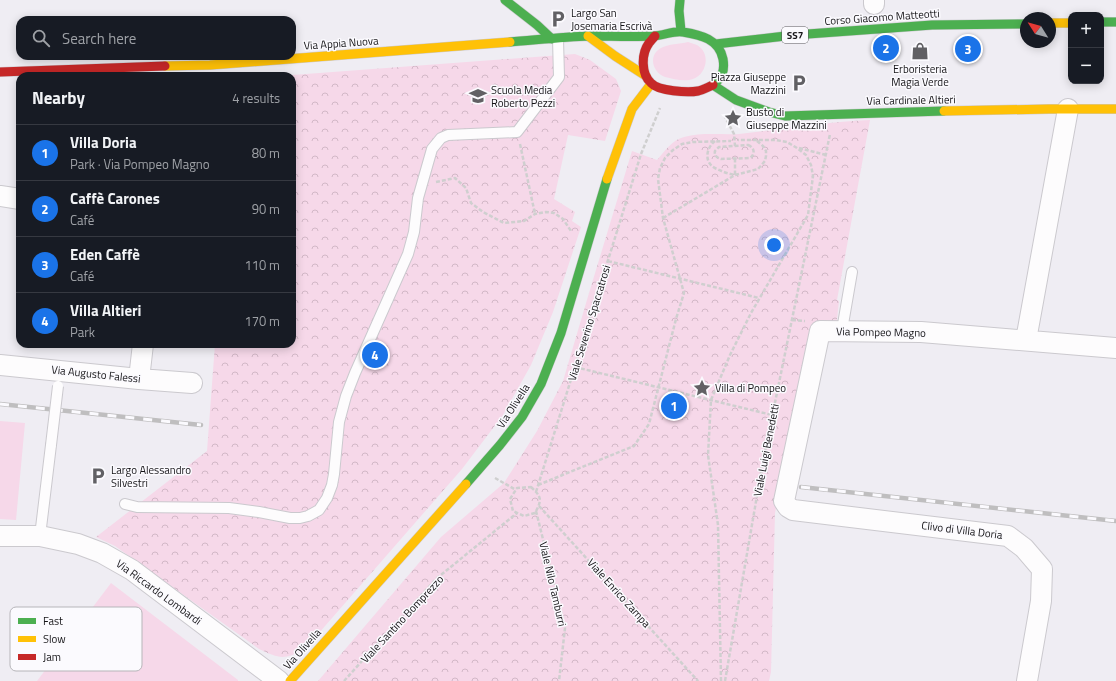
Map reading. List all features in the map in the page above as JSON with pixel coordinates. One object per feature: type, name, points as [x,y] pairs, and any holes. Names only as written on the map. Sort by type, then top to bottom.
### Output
[{"type":"main road","points":[[505,0],[555,39]]},
{"type":"main road","points":[[680,0],[679,11],[681,31]]},
{"type":"main road","points":[[1104,22],[1116,22]]},
{"type":"main road","points":[[1056,23],[1068,23]]},
{"type":"main road","name":"Corso Giacomo Matteotti","points":[[716,44],[794,35],[932,26],[1020,24]]},
{"type":"main road","points":[[588,36],[648,80],[667,90],[687,92],[700,91],[713,85],[720,79],[723,72],[721,52],[716,44],[699,35],[681,31],[655,36],[648,44],[643,58],[643,64],[648,80]]},
{"type":"main road","name":"Via Appia Nuova","points":[[296,59],[588,36],[655,36]]},
{"type":"main road","name":"Via Appia Nuova","points":[[0,72],[210,65],[276,60]]},
{"type":"main road","name":"Via Olivella","points":[[290,681],[500,445],[522,417],[541,384],[561,333],[613,160],[632,109],[648,80]]},
{"type":"main road","name":"Via Cardinale Altieri","points":[[713,85],[736,100],[785,116],[883,112],[1116,109]]},
{"type":"street","points":[[1026,340],[1068,109]]},
{"type":"street","points":[[0,196],[16,198]]},
{"type":"street","name":"Via Pompeo Magno","points":[[784,501],[820,331],[842,330],[921,332],[1116,348]]},
{"type":"street","points":[[139,379],[143,348]]},
{"type":"street","name":"Via Augusto Falessi","points":[[0,365],[59,378],[139,379],[192,382]]},
{"type":"street","name":"Clivo di Villa Doria","points":[[784,501],[788,507],[793,510],[1008,536],[1024,548],[1042,569],[1041,601],[1027,681]]},
{"type":"street","name":"Via Riccardo Lombardi","points":[[0,536],[40,536],[92,548],[112,558],[146,581],[279,681]]},
{"type":"lane","points":[[125,504],[137,507],[229,508],[290,518],[308,516],[319,510],[327,498],[332,485],[339,422],[346,396],[408,254],[414,232],[418,198],[430,152],[441,138],[448,135],[517,132],[559,77],[555,39]]},
{"type":"lane","points":[[842,330],[852,272]]},
{"type":"lane","points":[[40,536],[59,378]]},
{"type":"path","name":"Viale Severino Spaccatrosi","points":[[536,492],[641,154],[667,90]]},
{"type":"path","points":[[517,132],[535,214]]},
{"type":"path","name":"Viale Luigi Benedetti","points":[[725,681],[763,461],[830,132]]},
{"type":"path","points":[[734,134],[735,146]]},
{"type":"path","points":[[721,681],[718,525],[708,455],[711,400],[730,355],[751,313],[808,215],[813,176],[811,165],[806,155],[798,148],[787,142],[776,140],[738,140]]},
{"type":"path","points":[[664,218],[735,175],[758,169],[765,161],[766,151],[760,142],[756,140]]},
{"type":"path","points":[[715,141],[708,149],[708,159],[710,163],[717,170],[735,175]]},
{"type":"path","points":[[538,484],[634,446],[649,424],[676,318],[684,293],[664,218],[658,179],[660,168],[665,158],[672,150],[682,144],[694,142],[731,141]]},
{"type":"path","points":[[735,146],[750,146],[753,148],[754,152],[752,157],[719,158],[716,156],[716,149],[719,147],[735,146]]},
{"type":"path","points":[[798,148],[826,155]]},
{"type":"path","points":[[735,158],[735,175]]},
{"type":"path","points":[[418,198],[437,182],[455,178],[466,188],[471,203],[483,212],[504,223],[524,221],[535,214],[546,212],[554,213],[567,224],[576,237],[588,241]]},
{"type":"path","points":[[608,261],[760,298]]},
{"type":"path","points":[[792,320],[805,321]]},
{"type":"path","points":[[575,367],[772,415]]},
{"type":"path","points":[[504,483],[516,490]]},
{"type":"path","points":[[531,487],[536,492],[538,494],[540,504],[534,513],[524,516],[513,512],[510,499],[517,488],[531,487]]},
{"type":"path","name":"Viale Enrico Zampa","points":[[539,506],[698,681]]},
{"type":"path","name":"Viale Nilo Tamburri","points":[[536,511],[565,628],[559,681]]},
{"type":"path","name":"Viale Santino Bomprezzo","points":[[344,681],[436,579],[517,513]]},
{"type":"green space","name":"Piazza Giuseppe Mazzini","points":[[688,42],[697,45],[704,53],[706,63],[702,73],[690,80],[679,80],[661,75],[653,63],[654,55],[657,51],[667,46]]},
{"type":"green space","points":[[575,54],[590,60],[616,79],[621,91],[605,141],[568,135],[554,199],[575,212],[572,221],[581,227],[553,312],[531,365],[503,415],[462,469],[305,649],[292,655],[282,657],[272,655],[259,649],[115,546],[96,537],[207,451],[215,348],[296,348],[296,75]]},
{"type":"green space","points":[[870,120],[837,300],[839,301],[836,328],[814,327],[775,513],[771,672],[769,681],[318,681],[441,537],[504,483],[537,431],[563,381],[632,151],[657,160],[669,146],[680,138],[691,135],[739,134],[821,124]]},
{"type":"green space","points":[[0,421],[25,423],[16,520],[0,519]]},
{"type":"green space","points":[[111,583],[238,681],[37,681],[45,671],[142,671],[142,607],[93,607]]},
{"type":"railway","points":[[0,404],[201,425]]},
{"type":"railway","points":[[801,487],[1116,521]]},
{"type":"traffic: fast","points":[[505,0],[552,39]]},
{"type":"traffic: fast","points":[[680,0],[679,11],[681,31]]},
{"type":"traffic: fast","points":[[1104,22],[1116,22]]},
{"type":"traffic: fast","points":[[716,44],[794,35],[932,25],[1020,24]]},
{"type":"traffic: fast","points":[[510,42],[579,36],[653,36],[672,32],[690,33],[713,42],[721,52],[724,67],[721,77],[713,85]]},
{"type":"traffic: fast","points":[[713,85],[736,100],[785,116],[944,111]]},
{"type":"traffic: fast","points":[[466,484],[522,417],[541,384],[561,333],[607,179]]},
{"type":"traffic: slow","points":[[1056,23],[1068,23]]},
{"type":"traffic: slow","points":[[588,36],[646,76]]},
{"type":"traffic: slow","points":[[296,58],[510,42]]},
{"type":"traffic: slow","points":[[165,66],[210,65],[275,60]]},
{"type":"traffic: slow","points":[[607,179],[632,109],[651,84]]},
{"type":"traffic: slow","points":[[944,111],[1116,109]]},
{"type":"traffic: slow","points":[[290,681],[466,484]]},
{"type":"traffic: jam","points":[[655,36],[646,48],[643,58],[645,74],[651,83],[666,90],[687,92],[700,91],[713,85]]},
{"type":"traffic: jam","points":[[0,72],[165,66]]},
{"type":"place","name":"Largo San Josemaria Escrivà","points":[[558,19]]},
{"type":"place","name":"Caffè Carones","points":[[886,48]]},
{"type":"place","name":"Eden Caffè","points":[[968,49]]},
{"type":"place","name":"Erboristeria Magia Verde","points":[[920,51]]},
{"type":"place","name":"Piazza Giuseppe Mazzini","points":[[799,83]]},
{"type":"place","name":"Scuola Media Roberto Pezzi","points":[[478,96]]},
{"type":"place","name":"Busto di Giuseppe Mazzini","points":[[733,118]]},
{"type":"place","name":"Villa Altieri","points":[[375,355]]},
{"type":"place","name":"Villa di Pompeo","points":[[702,388]]},
{"type":"place","name":"Villa Doria","points":[[674,406]]},
{"type":"place","name":"Largo Alessandro Silvestri","points":[[98,476]]}]
